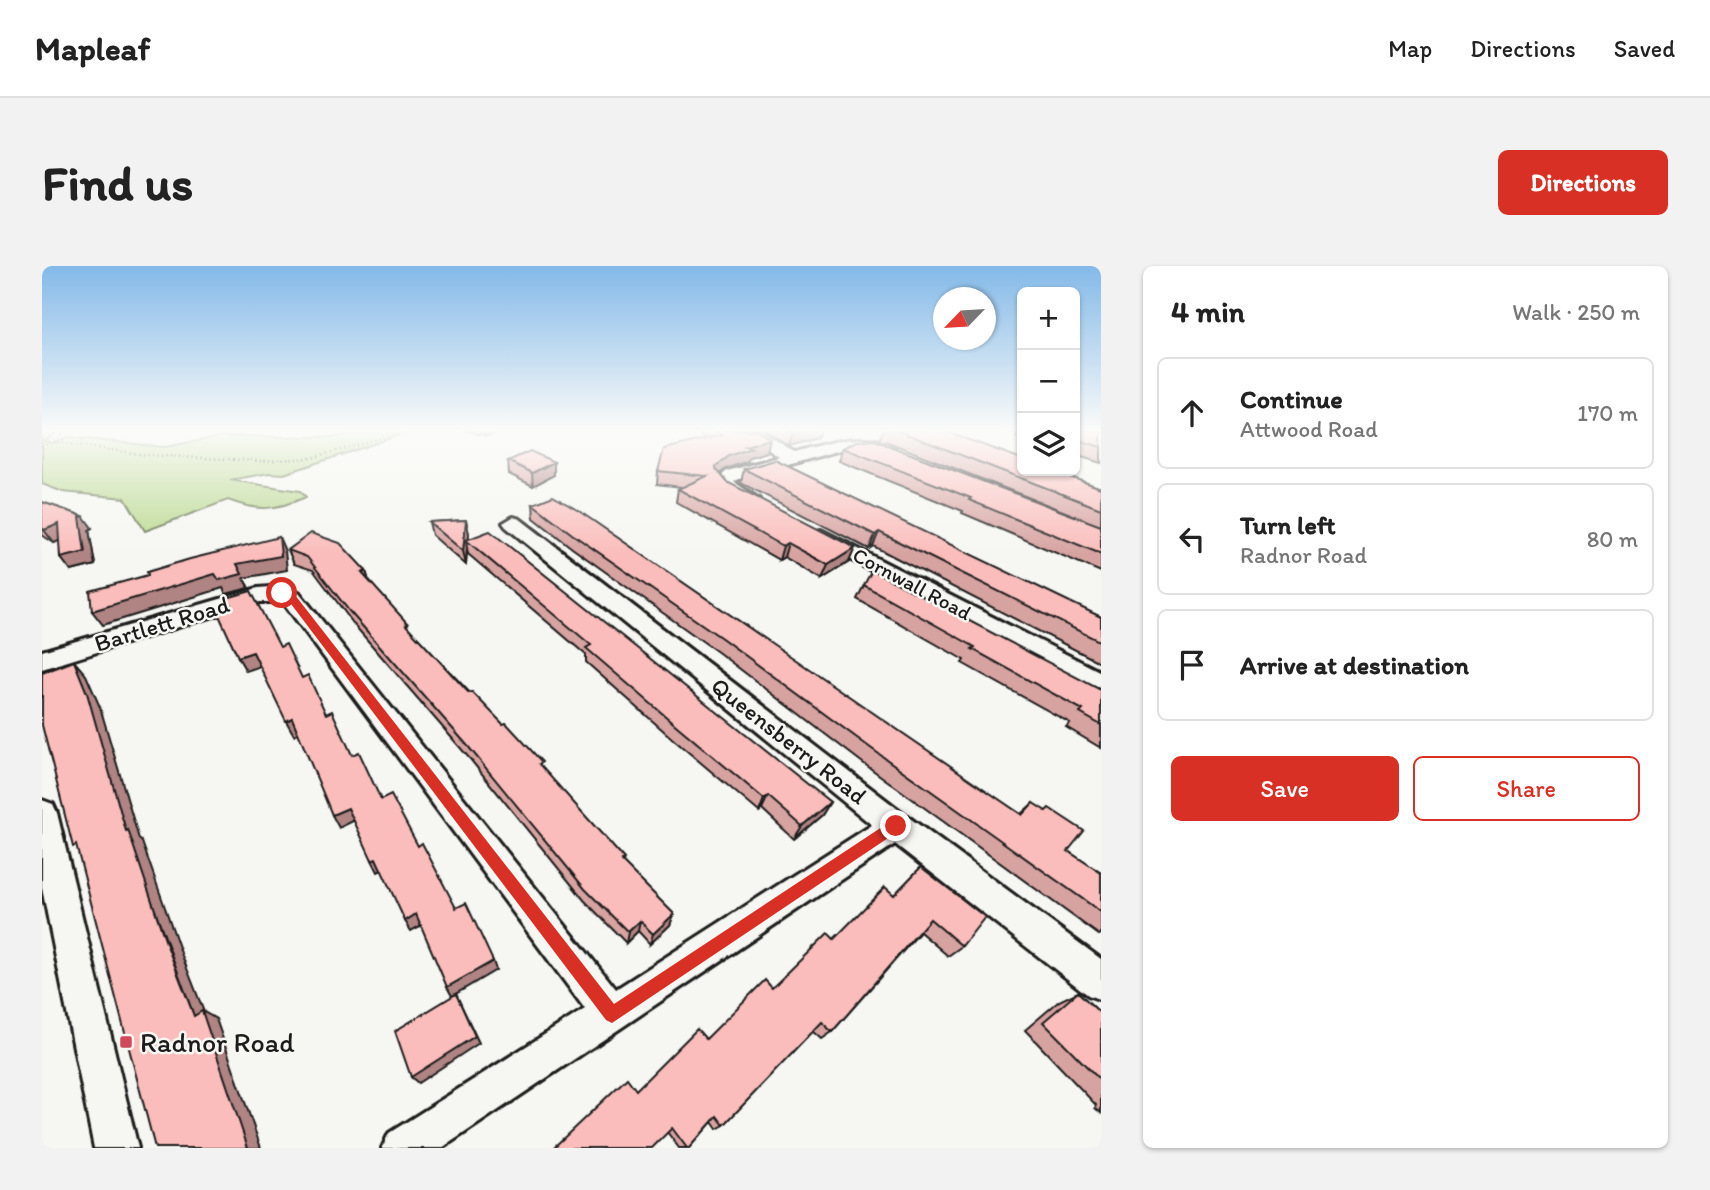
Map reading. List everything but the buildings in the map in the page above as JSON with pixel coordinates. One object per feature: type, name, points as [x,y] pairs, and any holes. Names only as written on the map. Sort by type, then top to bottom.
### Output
[{"type":"street","points":[[746,471],[724,481],[731,489],[768,509]]},
{"type":"street","name":"Queensberry Road","points":[[513,523],[896,826],[1101,982]]},
{"type":"street","name":"Cornwall Road","points":[[805,528],[1101,683]]},
{"type":"street","points":[[282,593],[291,597],[612,1014]]},
{"type":"street","name":"Bartlett Road","points":[[42,660],[258,595],[282,593]]},
{"type":"street","points":[[42,813],[116,1148]]},
{"type":"street","points":[[404,1148],[896,826]]},
{"type":"green space","points":[[42,471],[292,471],[230,480],[300,491],[306,497],[267,508],[228,500],[145,531],[125,498],[63,492],[42,484]]},
{"type":"place","name":"Radnor Road","points":[[126,1042]]},
{"type":"route","points":[[282,593],[291,597],[612,1014],[896,826]]}]
